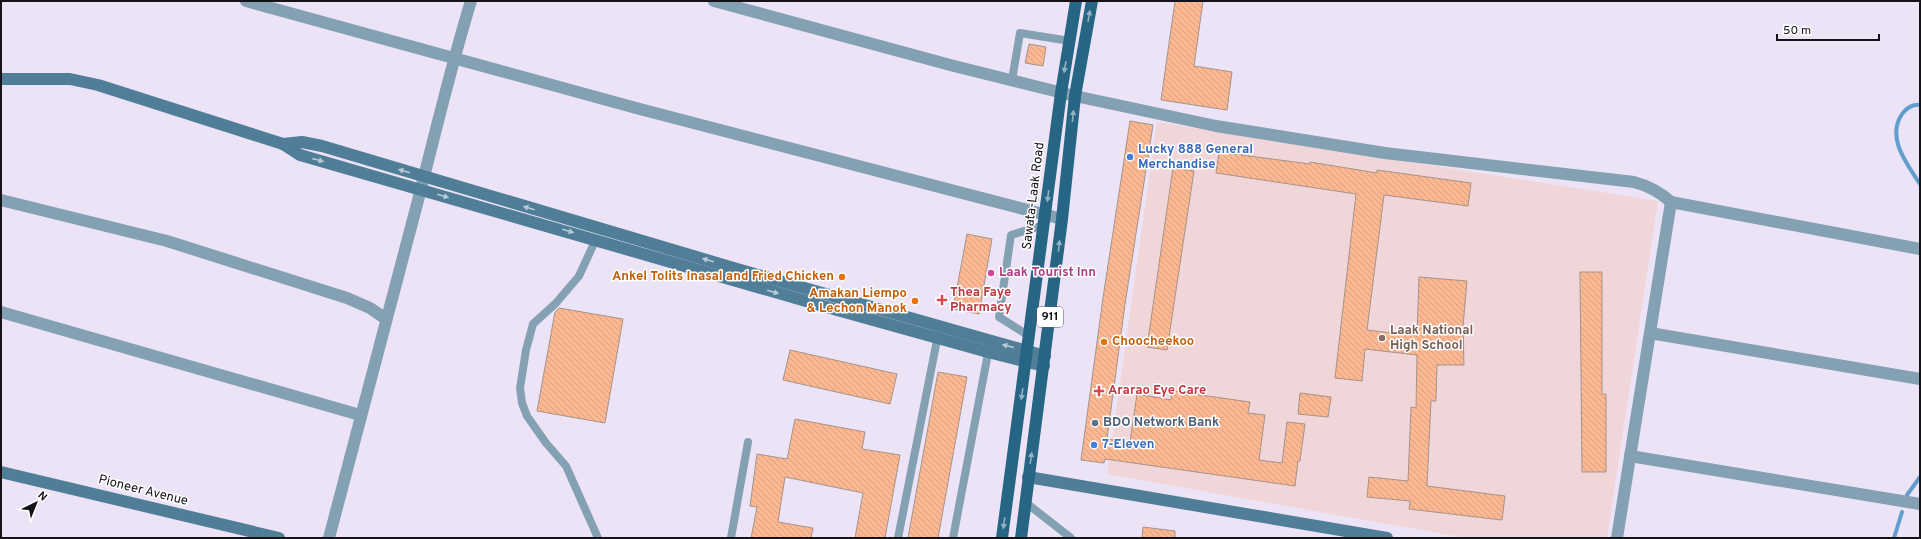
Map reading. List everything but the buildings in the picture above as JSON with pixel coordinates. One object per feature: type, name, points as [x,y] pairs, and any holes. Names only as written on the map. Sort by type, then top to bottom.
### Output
[{"type":"main road","name":"Sawata-Laak Road","points":[[1002,538],[1061,92],[1076,1]]},
{"type":"main road","name":"911","points":[[1020,538],[1045,361],[1075,96],[1092,1]]},
{"type":"street","points":[[246,1],[453,59],[1045,220],[1062,220]]},
{"type":"street","points":[[329,538],[360,415],[421,189],[453,59],[471,1]]},
{"type":"street","points":[[714,1],[1075,96],[1216,126],[1324,143],[1490,166],[1634,182],[1649,186],[1661,193],[1671,202],[1920,249]]},
{"type":"street","points":[[1,80],[55,79],[88,82],[283,144],[300,155],[596,239],[939,332]]},
{"type":"street","points":[[283,144],[302,142],[322,146],[989,347],[1045,361]]},
{"type":"street","points":[[1,200],[166,240],[347,298],[370,308],[386,319]]},
{"type":"street","points":[[1617,538],[1671,202]]},
{"type":"street","points":[[1,312],[360,415]]},
{"type":"street","points":[[1650,333],[1920,379]]},
{"type":"street","points":[[1630,456],[1920,504]]},
{"type":"street","name":"Pioneer Avenue","points":[[1,472],[279,538]]},
{"type":"street","points":[[1028,477],[1352,535],[1387,538]]},
{"type":"lane","points":[[1012,80],[1020,33],[1070,41]]},
{"type":"lane","points":[[1029,336],[999,317],[1011,235],[1045,220]]},
{"type":"lane","points":[[596,239],[579,276],[556,303],[533,324],[526,350],[520,388],[522,403],[527,416],[546,443],[566,466],[598,538]]},
{"type":"lane","points":[[898,538],[939,332]]},
{"type":"lane","points":[[953,538],[989,347]]},
{"type":"lane","points":[[731,538],[748,442]]},
{"type":"lane","points":[[1025,502],[1071,538]]},
{"type":"shaded area","name":"Laak National High School","points":[[1157,122],[1658,201],[1607,538],[1466,538],[1107,474]]},
{"type":"waterway","points":[[1920,105],[1912,106],[1902,114],[1896,132],[1897,141],[1904,159],[1920,184]]},
{"type":"waterway","points":[[1907,495],[1920,477]]},
{"type":"waterway","points":[[1894,538],[1902,512]]},
{"type":"place","name":"Lucky 888 General Merchandise","points":[[1130,157]]},
{"type":"place","name":"Laak Tourist Inn","points":[[991,273]]},
{"type":"place","name":"Ankel Tolits Inasal and Fried Chicken","points":[[842,277]]},
{"type":"place","name":"Thea Faye Pharmacy","points":[[942,300]]},
{"type":"place","name":"Amakan Liempo & Lechon Manok","points":[[915,301]]},
{"type":"place","name":"Laak National High School","points":[[1382,338]]},
{"type":"place","name":"Choocheekoo","points":[[1104,342]]},
{"type":"place","name":"Ararao Eye Care","points":[[1099,391]]},
{"type":"place","name":"BDO Network Bank","points":[[1095,423]]},
{"type":"place","name":"7-Eleven","points":[[1094,445]]}]
